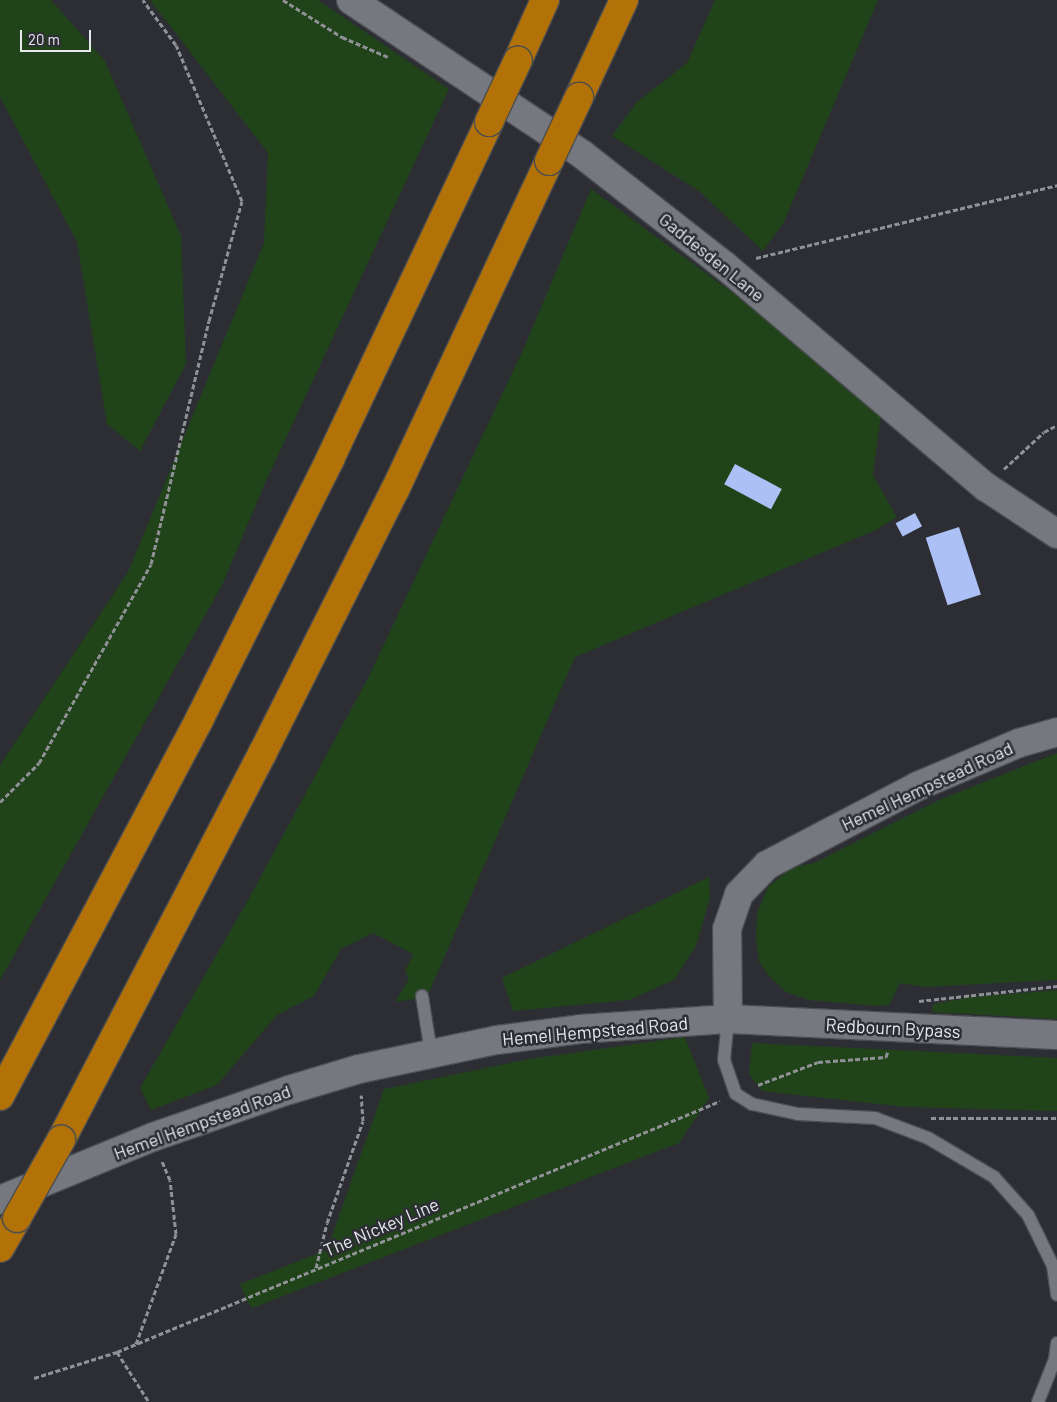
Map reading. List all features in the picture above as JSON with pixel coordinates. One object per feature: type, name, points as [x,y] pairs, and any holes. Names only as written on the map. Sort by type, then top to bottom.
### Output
[{"type":"highway","points":[[0,1096],[205,709],[330,459],[545,0]]},
{"type":"highway","points":[[0,1248],[9,1209],[61,1140],[259,760],[395,490],[624,0]]},
{"type":"street","name":"Gaddesden Lane","points":[[350,0],[583,155],[725,266],[986,487],[1057,534]]},
{"type":"street","name":"Hemel Hempstead Road","points":[[9,1209],[153,1138],[359,1069],[431,1052],[580,1029],[728,1019],[727,929],[739,894],[761,870],[918,786],[1019,743],[1057,732]]},
{"type":"street","name":"Redbourn Bypass","points":[[728,1019],[1057,1035]]},
{"type":"lane","points":[[422,996],[431,1052]]},
{"type":"lane","points":[[728,1019],[724,1060],[736,1094],[752,1104],[798,1114],[875,1118],[928,1138],[994,1177],[1028,1215],[1053,1266],[1057,1295]]},
{"type":"lane","points":[[1038,1402],[1055,1359],[1057,1343]]},
{"type":"path","points":[[0,802],[39,764],[151,564],[209,321],[242,201],[176,45],[143,0]]},
{"type":"path","points":[[284,0],[342,37],[394,60],[425,50]]},
{"type":"path","points":[[725,266],[1057,186]]},
{"type":"path","points":[[986,487],[1044,432],[1057,425]]},
{"type":"path","points":[[316,1269],[327,1223],[364,1121],[359,1069]]},
{"type":"path","name":"The Nickey Line","points":[[34,1378],[117,1352],[736,1094]]},
{"type":"path","points":[[923,1118],[1057,1118]]},
{"type":"path","points":[[136,1344],[176,1234],[170,1180],[153,1138]]},
{"type":"path","points":[[117,1352],[149,1402]]},
{"type":"green space","points":[[0,0],[51,0],[105,61],[181,236],[186,364],[140,451],[107,424],[77,242],[0,97]]},
{"type":"green space","points":[[150,0],[318,0],[449,89],[266,481],[222,585],[0,980],[0,765],[128,572],[264,243],[268,153]]},
{"type":"green space","points":[[715,0],[878,0],[784,222],[763,251],[699,191],[612,136],[637,102],[687,63]]},
{"type":"green space","points":[[591,189],[782,329],[881,416],[873,475],[897,517],[876,530],[575,657],[427,997],[395,1002],[409,979],[405,971],[413,954],[373,933],[341,949],[314,996],[277,1015],[217,1085],[151,1110],[140,1088],[248,900],[368,678],[523,350]]},
{"type":"green space","points":[[1057,753],[1057,980],[925,987],[900,983],[889,1005],[878,1006],[809,1000],[786,992],[769,976],[759,962],[756,937],[757,913],[768,887],[793,867],[814,863],[937,801]]},
{"type":"green space","points":[[709,877],[710,898],[696,946],[674,980],[629,1000],[513,1011],[502,978]]},
{"type":"green space","points":[[1057,990],[1057,1019],[932,1012],[933,1004],[972,997]]},
{"type":"green space","points":[[685,1037],[709,1098],[679,1143],[252,1308],[247,1301],[240,1284],[327,1250],[384,1089],[529,1059]]},
{"type":"green space","points":[[752,1043],[1057,1058],[1057,1111],[906,1107],[762,1091],[749,1074]]},
{"type":"building","points":[[735,464],[782,489],[771,509],[724,484]]},
{"type":"building","points":[[915,513],[922,526],[903,537],[896,523]]},
{"type":"building","points":[[959,527],[981,595],[948,605],[926,538]]}]
